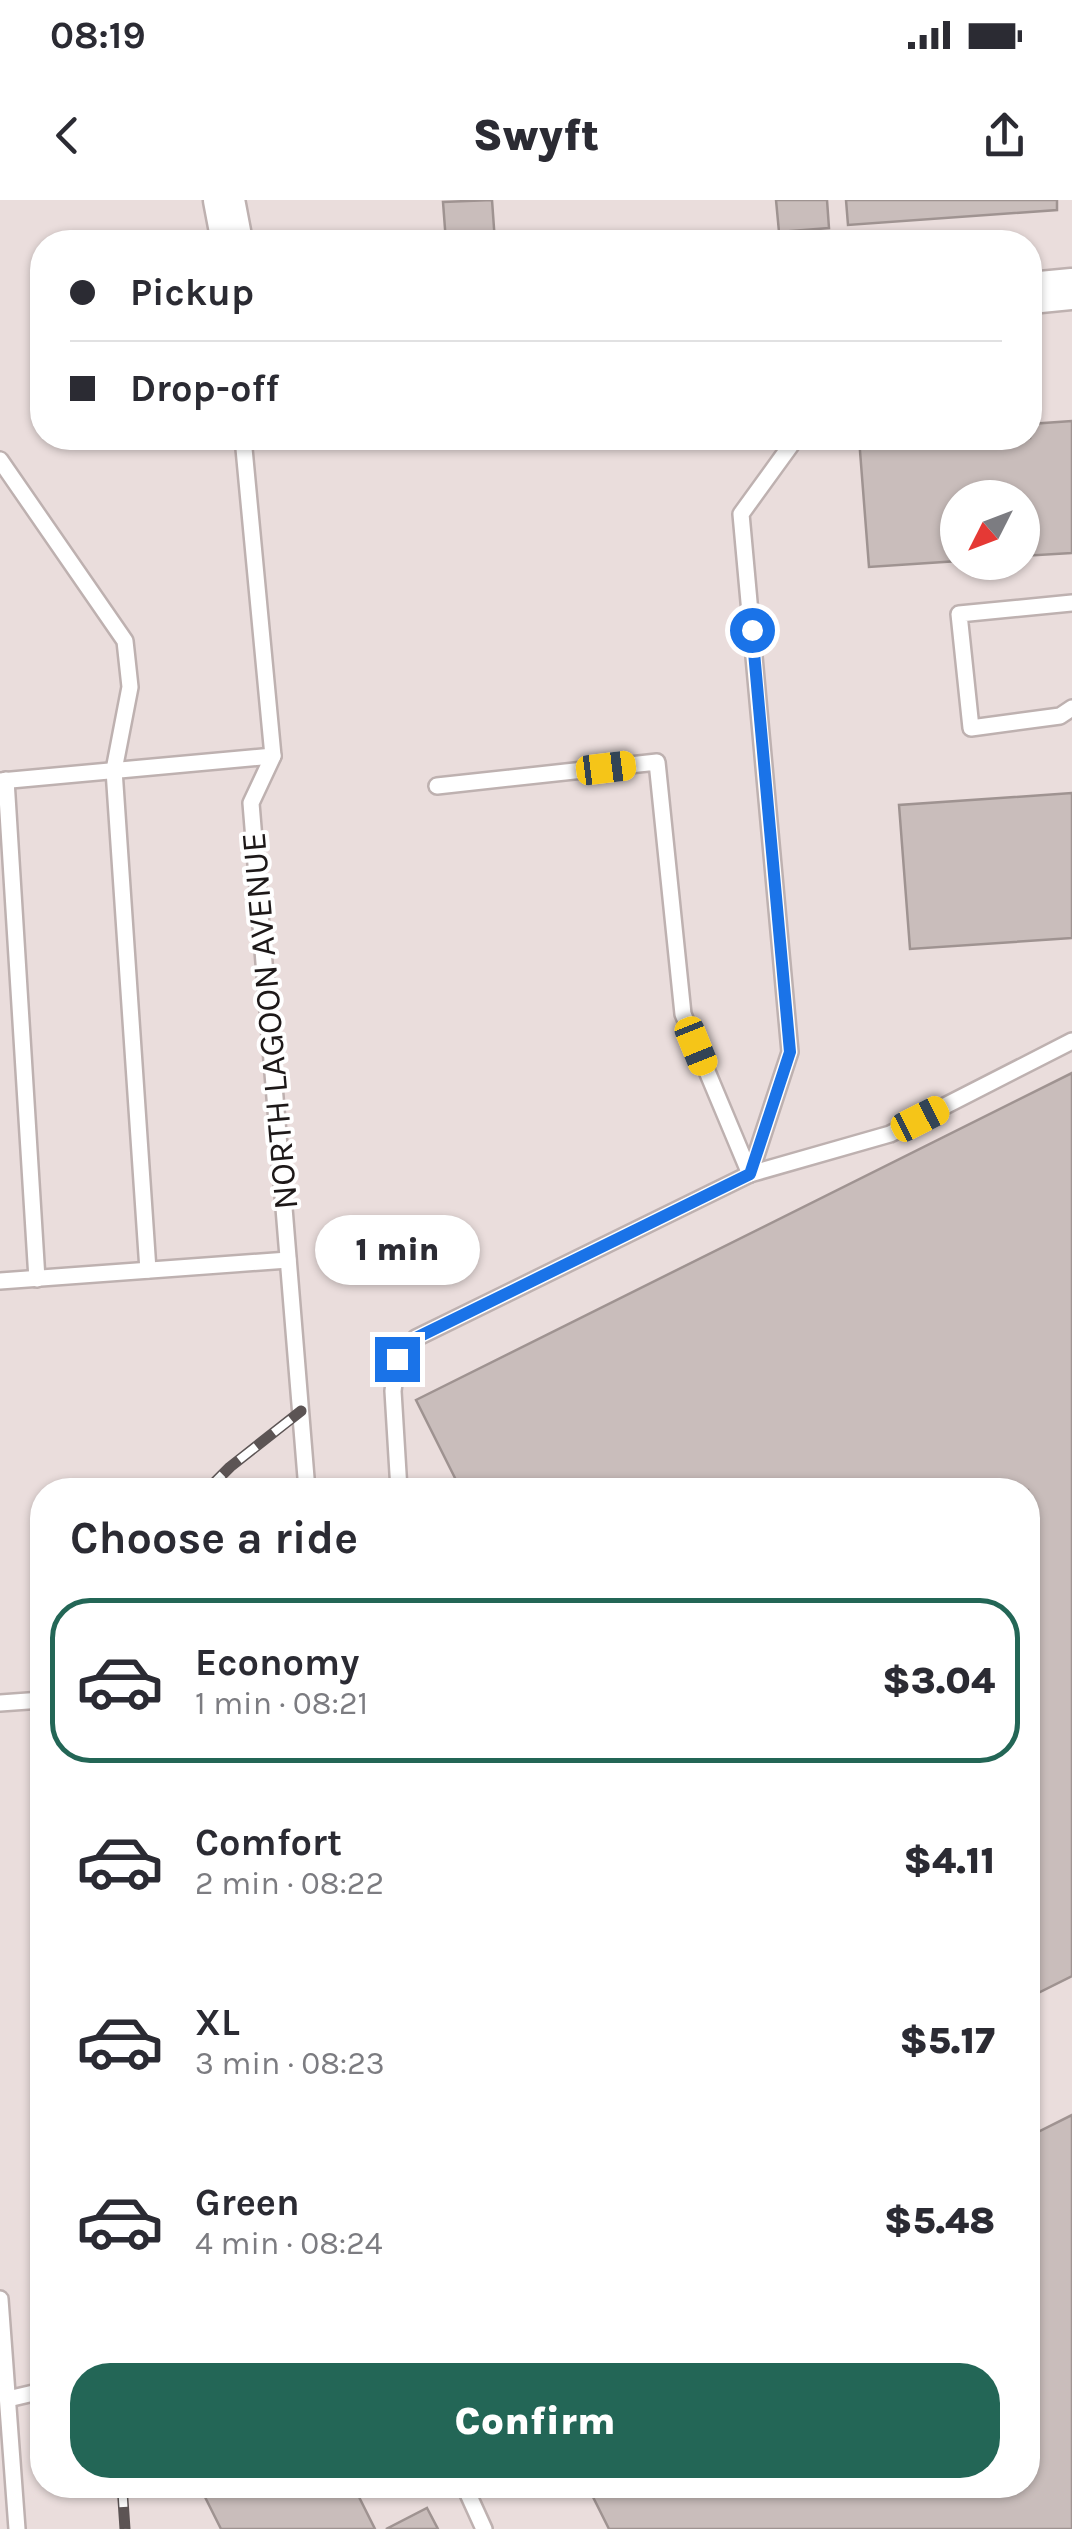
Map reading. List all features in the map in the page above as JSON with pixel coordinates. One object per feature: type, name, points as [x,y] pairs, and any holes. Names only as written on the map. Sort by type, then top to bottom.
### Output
[{"type":"street","points":[[224,200],[230,230]]},
{"type":"street","points":[[1042,291],[1072,289]]},
{"type":"lane","name":"NORTH LAGOON AVENUE","points":[[244,450],[272,756],[251,803],[306,1478]]},
{"type":"lane","points":[[750,1174],[790,1052],[741,514],[787,450]]},
{"type":"lane","points":[[0,460],[125,640],[130,687],[114,770],[148,1270]]},
{"type":"lane","points":[[1072,603],[959,614],[971,728],[1060,716],[1072,708]]},
{"type":"lane","points":[[36,1278],[3,780],[272,756]]},
{"type":"lane","points":[[437,786],[657,762],[683,1014],[750,1174]]},
{"type":"lane","points":[[398,1478],[393,1390],[397,1359],[416,1338],[750,1174],[890,1134],[1072,1041]]},
{"type":"lane","points":[[0,1281],[288,1260]]},
{"type":"lane","points":[[0,1703],[30,1701]]},
{"type":"lane","points":[[0,2300],[17,2529]]},
{"type":"lane","points":[[8,2399],[30,2394]]},
{"type":"lane","points":[[470,2498],[484,2529]]},
{"type":"building","points":[[492,200],[494,230],[445,230],[443,202]]},
{"type":"building","points":[[776,200],[827,200],[829,228],[779,230]]},
{"type":"building","points":[[846,200],[1057,200],[1057,210],[848,225]]},
{"type":"building","points":[[1072,421],[1072,553],[1040,555],[1040,480],[940,480],[940,562],[869,567],[860,450],[1042,450],[1042,423]]},
{"type":"building","points":[[1072,793],[1072,938],[910,949],[899,805]]},
{"type":"building","points":[[1072,1073],[1072,1976],[1040,1992],[1040,1478],[455,1478],[416,1400]]},
{"type":"building","points":[[1072,2115],[1072,2529],[609,2529],[594,2498],[1040,2498],[1040,2131]]},
{"type":"building","points":[[206,2498],[360,2498],[375,2529],[221,2529]]},
{"type":"building","points":[[427,2508],[438,2529],[386,2529]]},
{"type":"railway","points":[[219,1478],[301,1411]]},
{"type":"railway","points":[[123,2498],[125,2529]]},
{"type":"route","points":[[397,1359],[416,1338],[750,1174],[790,1052],[752,630]]}]
